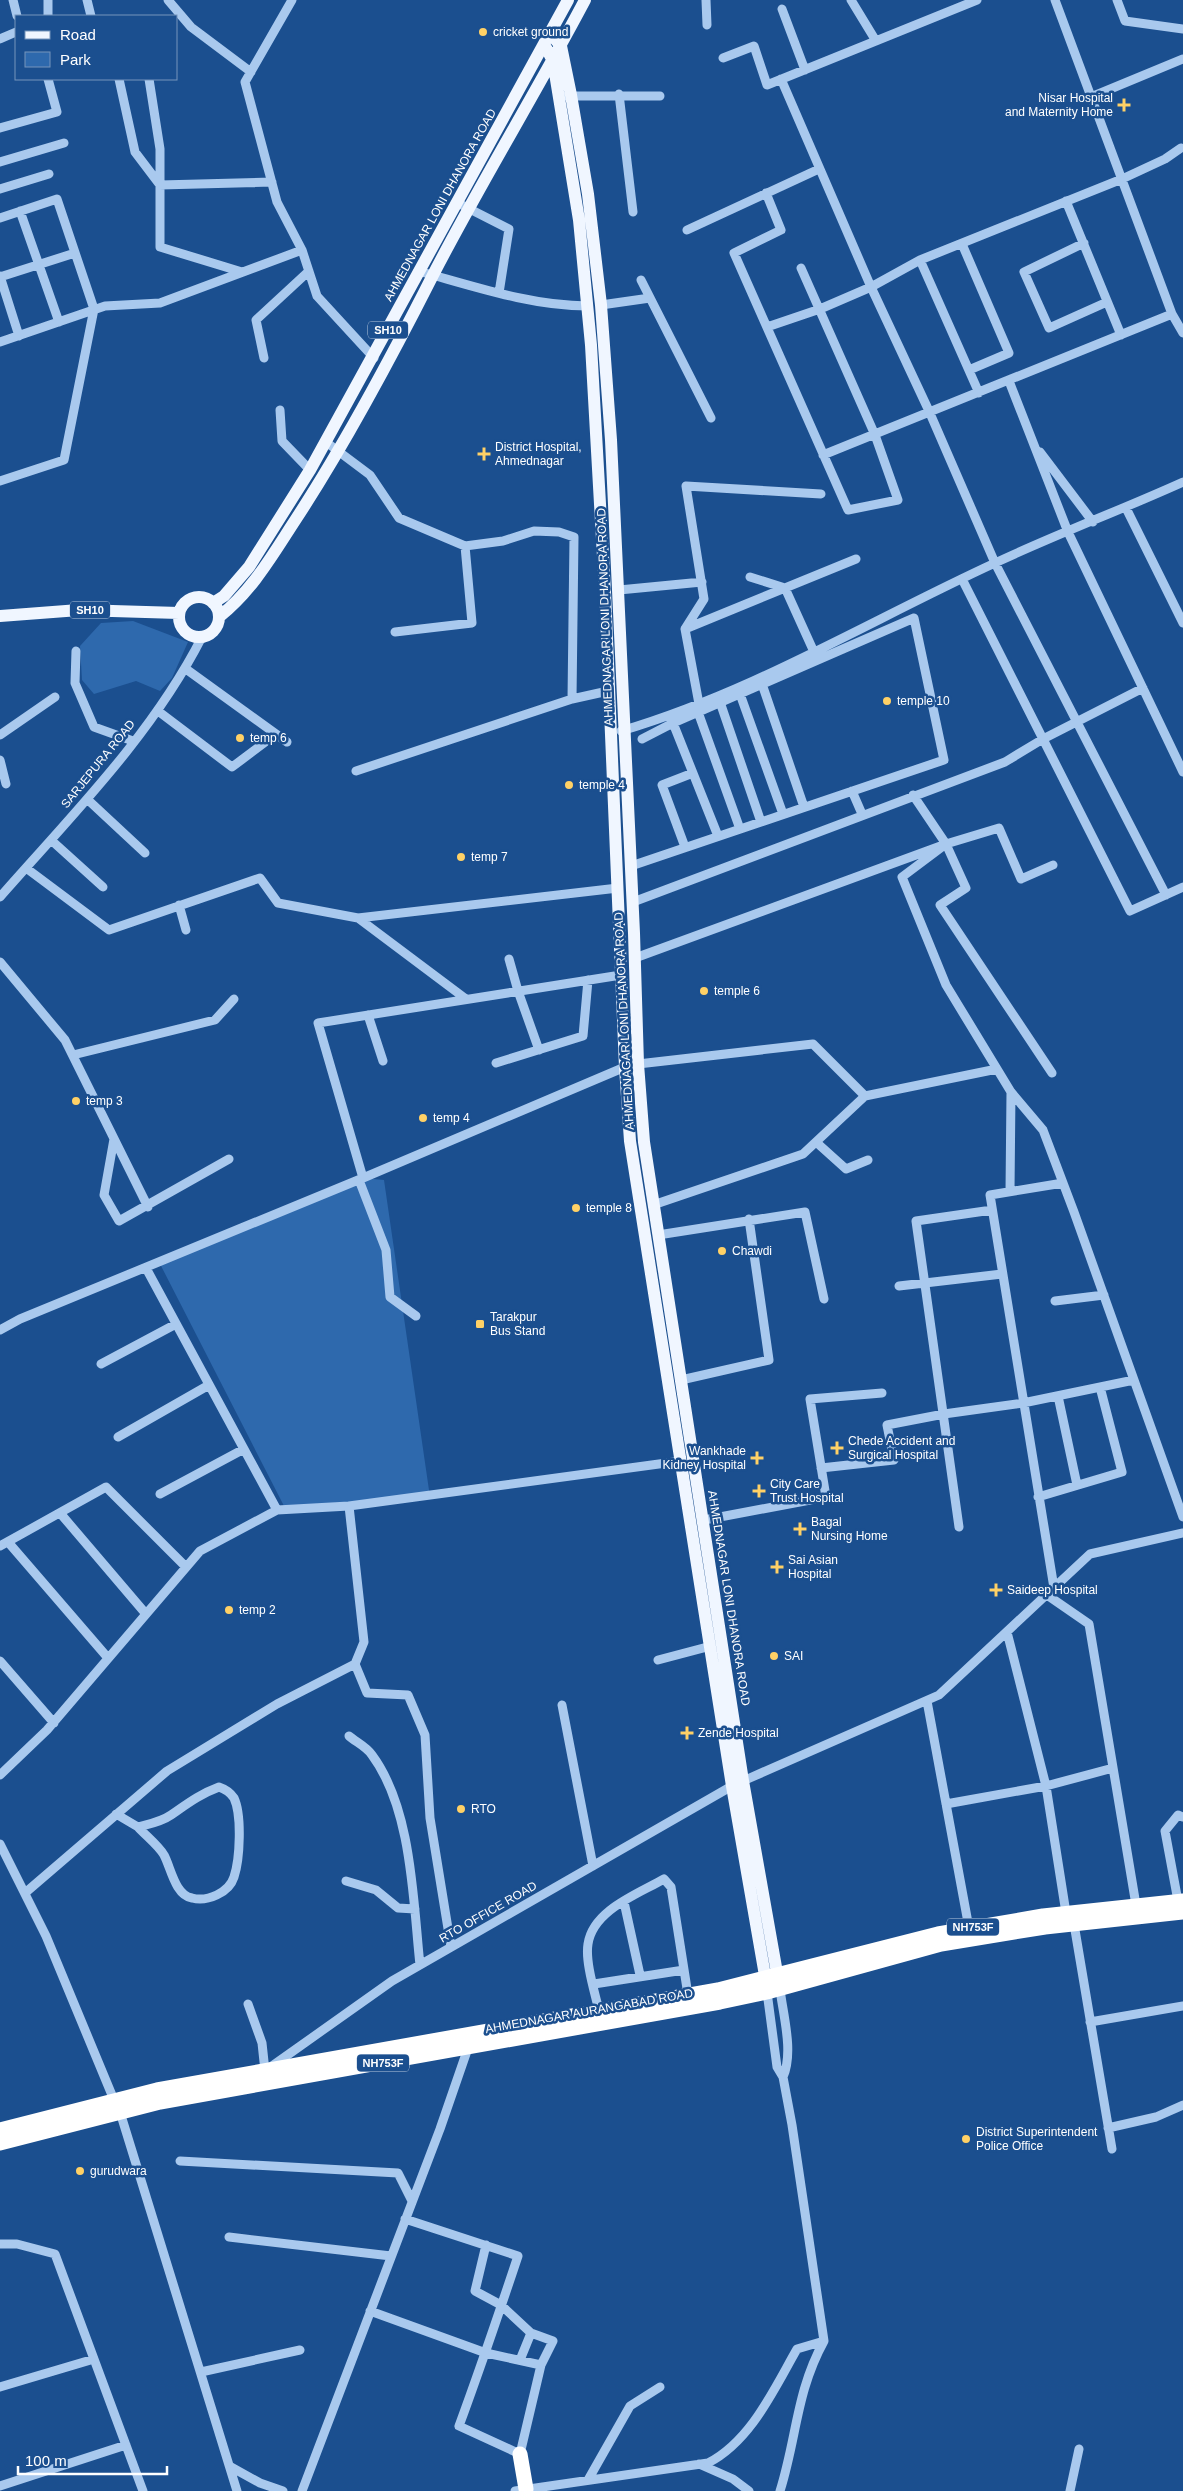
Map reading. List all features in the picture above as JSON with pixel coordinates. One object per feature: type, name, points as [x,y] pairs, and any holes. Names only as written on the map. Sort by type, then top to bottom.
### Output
[{"type":"highway","name":"NH753F","points":[[0,2130],[117,2106],[157,2090],[688,1995],[773,1984],[938,1934],[969,1928],[1070,1919],[1136,1905],[1181,1905]]},
{"type":"highway","name":"AHMEDNAGAR AURANGABAD ROAD","points":[[0,2143],[117,2106],[221,2091],[468,2048],[773,1984],[941,1944],[1070,1919],[1181,1905]]},
{"type":"highway","points":[[520,2454],[520,2490]]},
{"type":"main road","name":"AHMEDNAGAR LONI DHANORA ROAD","points":[[213,603],[224,596],[249,567],[310,470],[374,358],[418,271],[568,0]]},
{"type":"main road","name":"SH10","points":[[219,617],[237,603],[258,577],[338,451],[406,331],[469,210],[585,0]]},
{"type":"main road","name":"AHMEDNAGAR LONI DHANORA ROAD","points":[[550,33],[561,46],[565,96]]},
{"type":"main road","name":"AHMEDNAGAR LONI DHANORA ROAD","points":[[544,44],[553,61],[565,96],[588,194],[595,306],[619,590],[633,902],[635,958],[630,1141],[711,1646],[738,1784],[773,1984]]},
{"type":"main road","name":"AHMEDNAGAR LONI DHANORA ROAD","points":[[595,306],[608,691],[622,975],[631,1065],[704,1520],[738,1784]]},
{"type":"main road","points":[[196,597],[204,597],[213,603],[219,617],[217,626],[211,633],[202,637],[193,636],[185,631],[180,622],[179,613],[182,605],[196,597]]},
{"type":"main road","name":"SH10","points":[[0,616],[79,610],[179,613]]},
{"type":"street","points":[[13,0],[17,15]]},
{"type":"street","points":[[48,0],[48,15]]},
{"type":"street","points":[[87,0],[91,15]]},
{"type":"street","points":[[168,0],[191,27],[251,72]]},
{"type":"street","points":[[292,0],[245,82],[277,202],[302,250],[317,296],[374,358]]},
{"type":"street","points":[[706,0],[707,25]]},
{"type":"street","points":[[851,0],[876,41]]},
{"type":"street","points":[[1055,0],[1172,314],[1183,333]]},
{"type":"street","points":[[1117,0],[1125,21],[1183,29]]},
{"type":"street","points":[[723,58],[754,46],[767,85],[972,1]]},
{"type":"street","points":[[782,9],[805,70]]},
{"type":"street","points":[[0,39],[15,32]]},
{"type":"street","points":[[1091,97],[1183,59]]},
{"type":"street","points":[[781,79],[870,287],[929,411],[995,563],[1166,895]]},
{"type":"street","points":[[0,128],[57,112],[48,80]]},
{"type":"street","points":[[51,90],[57,80]]},
{"type":"street","points":[[120,80],[135,152],[160,185]]},
{"type":"street","points":[[149,80],[160,149],[160,246],[242,272]]},
{"type":"street","points":[[565,96],[619,94],[660,96]]},
{"type":"street","points":[[619,94],[633,212]]},
{"type":"street","points":[[0,162],[64,143]]},
{"type":"street","points":[[767,327],[820,309],[870,287],[920,260],[1122,179],[1165,159],[1181,148]]},
{"type":"street","points":[[687,230],[818,169]]},
{"type":"street","points":[[0,189],[49,174]]},
{"type":"street","points":[[160,185],[272,182]]},
{"type":"street","points":[[766,193],[781,230],[734,253],[848,510],[898,500],[875,435],[800,268]]},
{"type":"street","points":[[0,218],[57,199],[94,310],[64,460],[0,481]]},
{"type":"street","points":[[1066,201],[1121,335]]},
{"type":"street","points":[[456,202],[509,229],[500,293]]},
{"type":"street","points":[[20,211],[59,322]]},
{"type":"street","points":[[1084,243],[1024,272],[1049,328],[1108,302]]},
{"type":"street","points":[[962,244],[1009,353],[969,370]]},
{"type":"street","points":[[0,342],[105,306],[160,303],[302,250]]},
{"type":"street","points":[[19,336],[0,276],[75,253]]},
{"type":"street","points":[[920,260],[980,393]]},
{"type":"street","points":[[264,358],[256,320],[309,270]]},
{"type":"street","points":[[418,271],[500,293],[570,306],[595,306],[650,298]]},
{"type":"street","points":[[641,280],[710,418]]},
{"type":"street","points":[[823,454],[875,435],[929,411],[980,393],[1172,314]]},
{"type":"street","points":[[1009,381],[1068,532],[1183,772]]},
{"type":"street","points":[[280,410],[282,441],[310,470]]},
{"type":"street","points":[[326,442],[370,475],[399,518],[465,546],[503,541],[534,531],[559,532],[574,537],[572,699]]},
{"type":"street","points":[[1033,443],[1093,522]]},
{"type":"street","points":[[642,739],[699,708],[995,563],[1183,482]]},
{"type":"street","points":[[740,828],[699,708],[686,629],[704,599],[686,486],[821,494]]},
{"type":"street","points":[[1126,508],[1183,623]]},
{"type":"street","points":[[395,632],[472,623],[465,546]]},
{"type":"street","points":[[686,629],[856,559]]},
{"type":"street","points":[[750,577],[784,588],[814,652]]},
{"type":"street","points":[[962,579],[1130,911],[1183,887]]},
{"type":"street","points":[[619,590],[702,582]]},
{"type":"street","points":[[610,734],[720,702],[914,618],[944,760],[631,866]]},
{"type":"street","name":"SARJEPURA ROAD","points":[[0,897],[87,799],[158,711],[186,669],[202,637]]},
{"type":"street","points":[[76,651],[75,682],[94,727],[133,741]]},
{"type":"street","points":[[186,669],[287,742]]},
{"type":"street","points":[[762,684],[804,807]]},
{"type":"street","points":[[633,902],[862,814],[1005,762],[1043,739],[1143,688]]},
{"type":"street","points":[[356,771],[572,699],[608,691]]},
{"type":"street","points":[[740,694],[783,814]]},
{"type":"street","points":[[0,735],[55,696]]},
{"type":"street","points":[[720,702],[761,822]]},
{"type":"street","points":[[158,711],[232,767],[276,734]]},
{"type":"street","points":[[673,723],[718,836]]},
{"type":"street","points":[[0,760],[6,784]]},
{"type":"street","points":[[685,847],[662,785],[693,773]]},
{"type":"street","points":[[852,791],[862,814]]},
{"type":"street","points":[[913,795],[946,844],[966,888],[940,905],[1052,1074]]},
{"type":"street","points":[[87,799],[145,853]]},
{"type":"street","points":[[635,958],[946,844],[999,828],[1021,879],[1053,865]]},
{"type":"street","points":[[51,840],[103,887]]},
{"type":"street","points":[[946,844],[902,877],[946,985],[1011,1092],[1043,1130],[1183,1517]]},
{"type":"street","points":[[26,868],[109,930],[260,878],[278,903],[358,918],[618,888]]},
{"type":"street","points":[[179,906],[186,930]]},
{"type":"street","points":[[358,918],[466,999]]},
{"type":"street","points":[[509,958],[518,991],[539,1050]]},
{"type":"street","points":[[0,962],[66,1040],[148,1206]]},
{"type":"street","points":[[416,1316],[390,1297],[386,1250],[361,1179],[318,1023],[622,975]]},
{"type":"street","points":[[496,1063],[583,1036],[588,980]]},
{"type":"street","points":[[73,1055],[215,1020],[234,999]]},
{"type":"street","points":[[368,1015],[383,1061]]},
{"type":"street","points":[[0,1330],[631,1065],[813,1044],[865,1096]]},
{"type":"street","points":[[653,1205],[803,1154],[865,1096],[997,1069]]},
{"type":"street","points":[[1010,1191],[1011,1092]]},
{"type":"street","points":[[114,1138],[104,1194],[119,1221],[229,1159]]},
{"type":"street","points":[[816,1142],[846,1169],[868,1160]]},
{"type":"street","points":[[1054,1588],[990,1194],[1063,1183]]},
{"type":"street","points":[[959,1527],[916,1222],[992,1210]]},
{"type":"street","points":[[658,1235],[749,1219],[805,1212],[824,1299]]},
{"type":"street","points":[[681,1380],[769,1360],[749,1219]]},
{"type":"street","points":[[146,1268],[277,1510]]},
{"type":"street","points":[[899,1286],[1002,1274]]},
{"type":"street","points":[[1055,1301],[1104,1295]]},
{"type":"street","points":[[101,1364],[176,1324]]},
{"type":"street","points":[[821,1468],[894,1460],[887,1425],[944,1414],[1023,1403],[1134,1380]]},
{"type":"street","points":[[118,1436],[209,1384]]},
{"type":"street","points":[[1038,1497],[1122,1472],[1100,1387]]},
{"type":"street","points":[[704,1520],[826,1497],[810,1399],[882,1393]]},
{"type":"street","points":[[1058,1396],[1077,1485]]},
{"type":"street","points":[[160,1494],[244,1449]]},
{"type":"street","points":[[0,1775],[54,1723],[200,1551],[277,1510],[349,1506],[681,1461]]},
{"type":"street","points":[[108,1658],[4,1544],[106,1488],[186,1567]]},
{"type":"street","points":[[25,1893],[166,1771],[277,1704],[355,1664],[364,1642],[349,1506]]},
{"type":"street","points":[[60,1513],[146,1614]]},
{"type":"street","name":"RTO OFFICE ROAD","points":[[265,2071],[392,1981],[738,1784],[939,1695],[1090,1554],[1183,1533]]},
{"type":"street","points":[[1046,1595],[1089,1624],[1136,1905]]},
{"type":"street","points":[[1007,1632],[1046,1786],[1112,2149]]},
{"type":"street","points":[[658,1660],[711,1646]]},
{"type":"street","points":[[0,1661],[54,1723]]},
{"type":"street","points":[[355,1664],[367,1693],[408,1695],[425,1734],[430,1818],[451,1947]]},
{"type":"street","points":[[927,1701],[969,1928]]},
{"type":"street","points":[[562,1705],[593,1866]]},
{"type":"street","points":[[349,1736],[371,1753],[382,1772],[395,1802],[403,1835],[415,1909],[420,1965]]},
{"type":"street","points":[[946,1804],[1046,1786],[1113,1768]]},
{"type":"street","points":[[116,1814],[138,1827],[163,1853],[180,1889],[190,1898],[203,1899],[214,1896],[222,1892],[234,1878],[239,1850],[238,1818],[234,1798],[228,1790],[218,1787],[181,1807],[170,1816],[138,1827]]},
{"type":"street","points":[[1181,1905],[1165,1831],[1178,1815],[1183,1817]]},
{"type":"street","points":[[0,1844],[46,1936],[117,2106],[237,2491]]},
{"type":"street","points":[[599,2012],[588,1944],[591,1934],[611,1909],[664,1879],[671,1887],[688,1995]]},
{"type":"street","points":[[346,1881],[376,1890],[398,1908],[415,1909]]},
{"type":"street","points":[[624,1902],[640,1975]]},
{"type":"street","points":[[594,1984],[640,1975],[684,1970]]},
{"type":"street","points":[[773,1984],[787,2053],[788,2066],[783,2077],[811,2239],[824,2340],[810,2365],[780,2491]]},
{"type":"street","points":[[248,2004],[262,2043],[265,2071]]},
{"type":"street","points":[[1090,2022],[1183,2006]]},
{"type":"street","points":[[302,2491],[406,2219],[468,2048]]},
{"type":"street","points":[[1108,2128],[1156,2117],[1183,2106]]},
{"type":"street","points":[[180,2161],[398,2174],[412,2201]]},
{"type":"street","points":[[406,2219],[486,2245],[518,2256],[502,2305],[486,2353],[459,2426],[520,2454],[542,2365],[553,2341],[531,2333],[502,2305],[475,2291],[486,2245]]},
{"type":"street","points":[[229,2238],[391,2256]]},
{"type":"street","points":[[0,2244],[17,2244],[55,2254],[143,2491]]},
{"type":"street","points":[[370,2311],[486,2353],[542,2365]]},
{"type":"street","points":[[520,2360],[531,2333]]},
{"type":"street","points":[[520,2490],[708,2463],[724,2455],[754,2419],[797,2349],[824,2340]]},
{"type":"street","points":[[201,2372],[300,2350]]},
{"type":"street","points":[[0,2387],[94,2359]]},
{"type":"street","points":[[588,2480],[630,2406],[660,2387]]},
{"type":"street","points":[[0,2486],[126,2444]]},
{"type":"street","points":[[1070,2491],[1079,2450]]},
{"type":"street","points":[[699,2464],[733,2479],[748,2491]]},
{"type":"street","points":[[230,2467],[260,2483],[283,2491]]},
{"type":"green space","points":[[133,621],[188,642],[172,678],[160,691],[136,681],[94,694],[82,680],[80,646],[101,623]]},
{"type":"green space","points":[[363,1178],[384,1180],[430,1497],[284,1506],[158,1260]]},
{"type":"place","name":"cricket ground","points":[[483,32]]},
{"type":"place","name":"Nisar Hospital and Maternity Home","points":[[1124,105]]},
{"type":"place","name":"District Hospital, Ahmednagar","points":[[484,454]]},
{"type":"place","name":"temple 10","points":[[887,701]]},
{"type":"place","name":"temp 6","points":[[240,738]]},
{"type":"place","name":"temple 4","points":[[569,785]]},
{"type":"place","name":"temp 7","points":[[461,857]]},
{"type":"place","name":"temple 6","points":[[704,991]]},
{"type":"place","name":"temp 3","points":[[76,1101]]},
{"type":"place","name":"temp 4","points":[[423,1118]]},
{"type":"place","name":"temple 8","points":[[576,1208]]},
{"type":"place","name":"Chawdi","points":[[722,1251]]},
{"type":"place","name":"Tarakpur Bus Stand","points":[[480,1324]]},
{"type":"place","name":"Chede Accident and Surgical Hospital","points":[[837,1448]]},
{"type":"place","name":"Wankhade Kidney Hospital","points":[[757,1458]]},
{"type":"place","name":"City Care Trust Hospital","points":[[759,1491]]},
{"type":"place","name":"Bagal Nursing Home","points":[[800,1529]]},
{"type":"place","name":"Sai Asian Hospital","points":[[777,1567]]},
{"type":"place","name":"Saideep Hospital","points":[[996,1590]]},
{"type":"place","name":"temp 2","points":[[229,1610]]},
{"type":"place","name":"SAI","points":[[774,1656]]},
{"type":"place","name":"Zende Hospital","points":[[687,1733]]},
{"type":"place","name":"RTO","points":[[461,1809]]},
{"type":"place","name":"District Superintendent Police Office","points":[[966,2139]]},
{"type":"place","name":"gurudwara","points":[[80,2171]]}]
